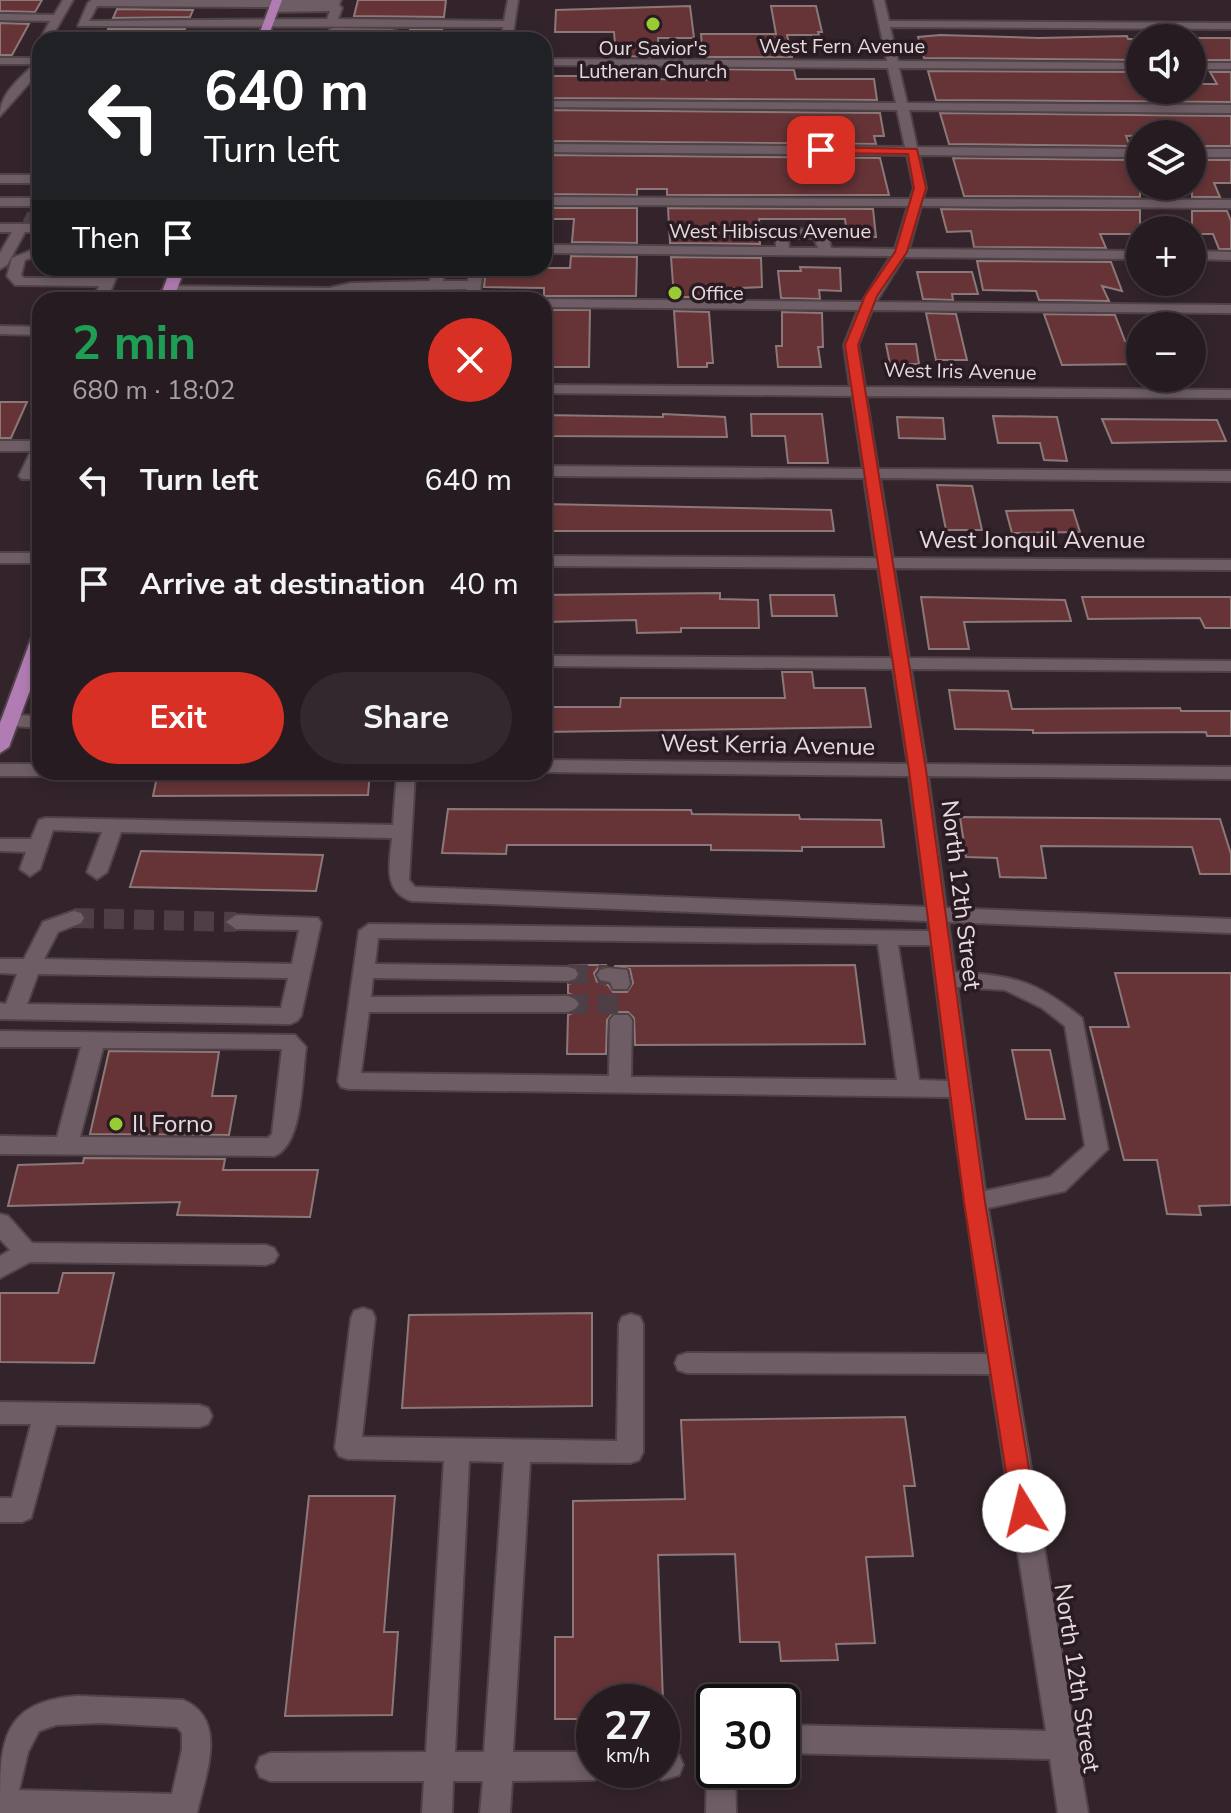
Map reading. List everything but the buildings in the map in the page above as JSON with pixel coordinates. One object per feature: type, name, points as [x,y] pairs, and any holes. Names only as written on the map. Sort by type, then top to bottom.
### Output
[{"type":"main road","points":[[265,32],[275,5]]},
{"type":"main road","points":[[0,747],[32,661]]},
{"type":"street","points":[[50,32],[68,0]]},
{"type":"street","points":[[0,17],[82,24],[225,22],[265,32],[331,22],[419,23],[508,32],[513,0]]},
{"type":"street","name":"North 12th Street","points":[[879,0],[920,188],[901,252],[867,305],[851,345],[918,770],[975,1202],[1073,1813]]},
{"type":"street","points":[[82,24],[93,3],[341,6]]},
{"type":"street","points":[[225,22],[232,4]]},
{"type":"street","points":[[331,22],[341,6]]},
{"type":"street","points":[[419,23],[423,9]]},
{"type":"street","points":[[884,24],[1231,26]]},
{"type":"street","points":[[334,32],[393,32]]},
{"type":"street","points":[[0,61],[32,62]]},
{"type":"street","name":"West Fern Avenue","points":[[552,62],[1126,66]]},
{"type":"street","points":[[1206,66],[1231,66]]},
{"type":"street","points":[[0,112],[32,69]]},
{"type":"street","points":[[552,104],[1231,109]]},
{"type":"street","points":[[552,148],[1126,153]]},
{"type":"street","points":[[1206,153],[1231,153]]},
{"type":"street","points":[[0,179],[32,179]]},
{"type":"street","points":[[552,201],[1231,204]]},
{"type":"street","points":[[0,202],[32,219]]},
{"type":"street","points":[[0,228],[32,222]]},
{"type":"street","points":[[0,265],[8,249],[32,225]]},
{"type":"street","points":[[8,249],[32,250]]},
{"type":"street","name":"West Hibiscus Avenue","points":[[552,249],[1126,255]]},
{"type":"street","points":[[32,253],[19,258],[14,276],[20,282],[107,282]]},
{"type":"street","points":[[1206,255],[1231,256]]},
{"type":"street","points":[[103,292],[110,276]]},
{"type":"street","points":[[397,286],[400,276]]},
{"type":"street","points":[[436,285],[438,276]]},
{"type":"street","points":[[473,292],[475,276]]},
{"type":"street","points":[[338,292],[351,287],[474,285]]},
{"type":"street","points":[[552,303],[1231,309]]},
{"type":"street","points":[[0,330],[32,331]]},
{"type":"street","name":"West Iris Avenue","points":[[552,389],[1231,394]]},
{"type":"street","points":[[0,446],[32,447]]},
{"type":"street","points":[[27,476],[32,465]]},
{"type":"street","points":[[552,471],[1231,476]]},
{"type":"street","points":[[0,558],[32,558]]},
{"type":"street","name":"West Jonquil Avenue","points":[[552,561],[1231,565]]},
{"type":"street","points":[[552,661],[1231,666]]},
{"type":"street","points":[[17,701],[32,715]]},
{"type":"street","name":"West Kerria Avenue","points":[[552,766],[1231,773]]},
{"type":"street","points":[[0,770],[32,770]]},
{"type":"street","points":[[405,780],[399,880],[412,894],[1231,926]]},
{"type":"street","points":[[30,869],[46,824],[402,832]]},
{"type":"street","points":[[97,872],[114,826]]},
{"type":"street","points":[[0,845],[38,846]]},
{"type":"street","points":[[74,918],[50,927],[7,1011],[290,1016],[311,923],[236,922]]},
{"type":"street","points":[[940,938],[369,931],[349,1081],[960,1089]]},
{"type":"street","points":[[887,937],[909,1088]]},
{"type":"street","points":[[0,966],[300,971]]},
{"type":"street","points":[[363,971],[568,974]]},
{"type":"street","points":[[945,979],[1008,983],[1049,1003],[1075,1023],[1097,1149],[1057,1185],[1031,1193],[975,1202]]},
{"type":"street","points":[[358,1005],[568,1004]]},
{"type":"street","points":[[620,1084],[621,1020]]},
{"type":"street","points":[[0,1039],[287,1041],[295,1047],[283,1137],[274,1147],[0,1145]]},
{"type":"street","points":[[66,1146],[94,1039]]},
{"type":"street","points":[[0,1223],[26,1252]]},
{"type":"street","points":[[0,1268],[26,1252],[266,1255]]},
{"type":"street","points":[[363,1318],[348,1448],[630,1452],[631,1324]]},
{"type":"street","points":[[687,1363],[1001,1364]]},
{"type":"street","points":[[0,1413],[199,1416]]},
{"type":"street","points":[[0,1510],[22,1510],[46,1414]]},
{"type":"street","points":[[437,1813],[457,1450]]},
{"type":"street","points":[[495,1813],[518,1451]]},
{"type":"street","points":[[56,1709],[183,1714],[196,1727],[196,1750],[183,1811],[54,1809],[1,1808],[19,1738],[31,1718],[56,1709]]},
{"type":"street","points":[[800,1739],[1062,1745]]},
{"type":"street","points":[[270,1767],[576,1766]]},
{"type":"street","points":[[721,1788],[721,1813]]},
{"type":"tunnel","points":[[28,224],[32,216]]},
{"type":"tunnel","points":[[74,918],[236,922]]},
{"type":"tunnel","points":[[568,974],[607,975]]},
{"type":"tunnel","points":[[568,1004],[620,1004]]},
{"type":"place","name":"Our Savior's Lutheran Church","points":[[653,24]]},
{"type":"place","name":"Office","points":[[675,293]]},
{"type":"place","name":"Il Forno","points":[[116,1124]]},
{"type":"route","points":[[821,150],[913,151],[920,188],[901,252],[871,296],[851,345],[918,770],[975,1202],[1024,1511]]}]
